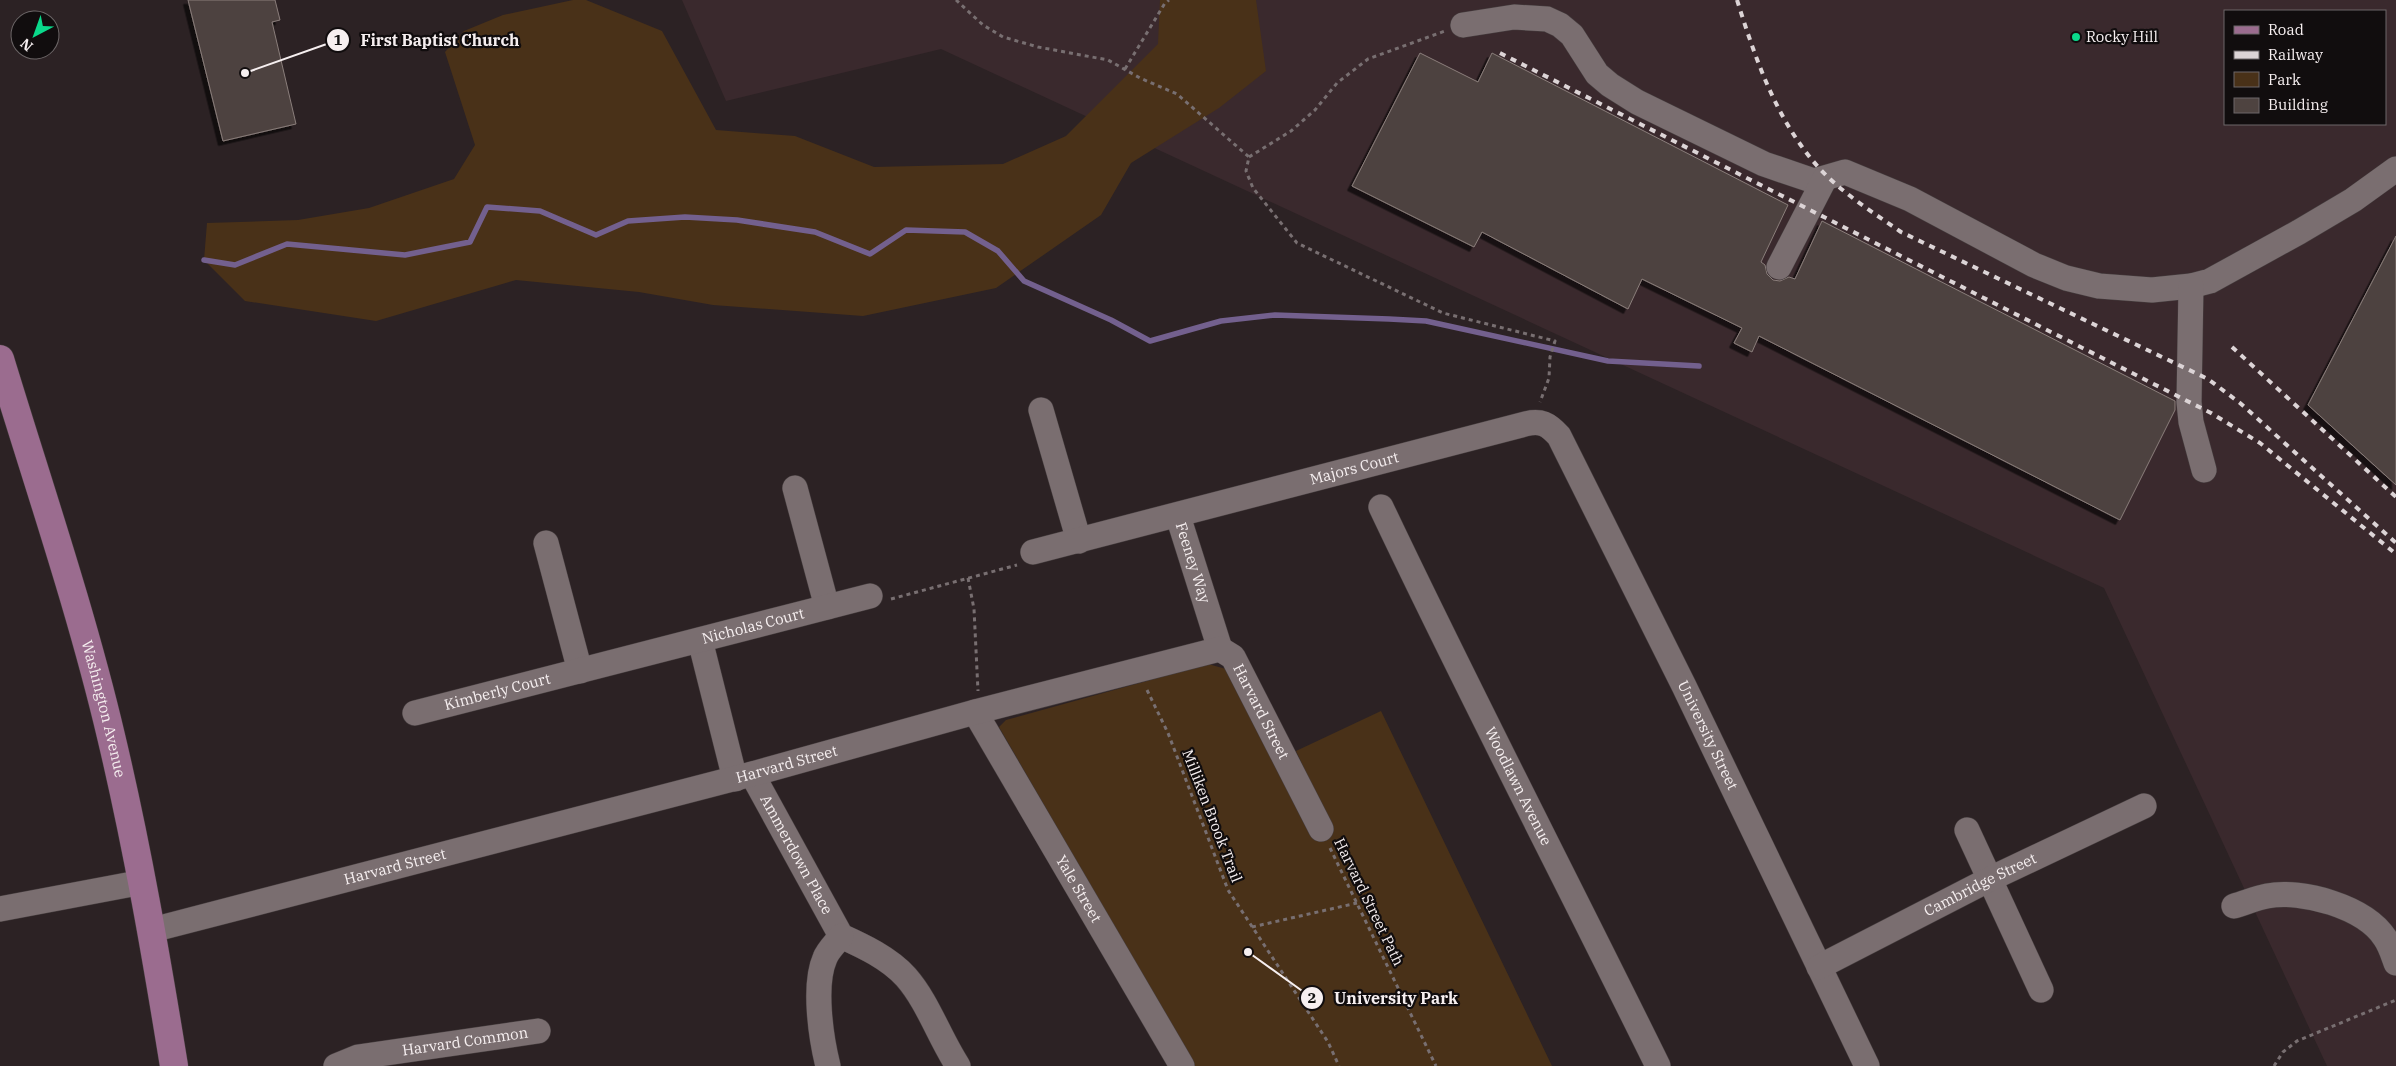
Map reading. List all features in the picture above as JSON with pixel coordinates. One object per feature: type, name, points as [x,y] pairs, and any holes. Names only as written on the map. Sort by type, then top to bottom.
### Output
[{"type":"main road","name":"Washington Avenue","points":[[0,359],[111,735],[143,882],[174,1066]]},
{"type":"street","points":[[1463,25],[1514,17],[1547,19],[1560,25],[1572,35],[1598,74],[1610,85],[1637,102],[1764,164],[1796,177],[1814,181],[1824,180],[1845,172],[1896,193],[2026,261],[2066,278],[2116,289],[2152,290],[2190,286],[2229,272],[2353,200],[2396,169]]},
{"type":"street","points":[[1779,267],[1824,180]]},
{"type":"street","points":[[2190,286],[2190,412],[2204,470]]},
{"type":"street","points":[[1041,410],[1079,541]]},
{"type":"street","name":"Majors Court","points":[[1178,516],[1532,422]]},
{"type":"street","name":"University Street","points":[[1532,422],[1542,422],[1550,426],[1559,436],[1684,686],[1867,1066]]},
{"type":"street","name":"Nicholas Court","points":[[795,488],[827,607]]},
{"type":"street","name":"Woodlawn Avenue","points":[[1381,507],[1658,1066]]},
{"type":"street","name":"Feeney Way","points":[[1033,552],[1178,516],[1220,649]]},
{"type":"street","points":[[546,543],[580,670]]},
{"type":"street","name":"Nicholas Court","points":[[744,776],[700,640],[870,596]]},
{"type":"street","name":"Kimberly Court","points":[[414,713],[700,640]]},
{"type":"street","name":"Harvard Street","points":[[152,930],[744,776],[978,711],[1220,649],[1233,657],[1321,829]]},
{"type":"street","name":"Yale Street","points":[[978,711],[1182,1066]]},
{"type":"street","name":"Ammerdown Place","points":[[744,776],[841,936]]},
{"type":"street","name":"Cambridge Street","points":[[1819,968],[1990,879],[2144,806]]},
{"type":"street","points":[[1968,830],[2041,990]]},
{"type":"street","points":[[0,909],[143,882]]},
{"type":"street","points":[[2234,906],[2268,895],[2303,896],[2335,903],[2364,916],[2385,938],[2396,963]]},
{"type":"street","points":[[828,1066],[819,1017],[820,980],[825,958],[841,936],[863,946],[905,976],[924,1003],[958,1066]]},
{"type":"street","name":"Harvard Common","points":[[336,1066],[358,1057],[538,1031]]},
{"type":"path","points":[[956,0],[983,25],[1003,37],[1038,48],[1108,60],[1177,94],[1249,157]]},
{"type":"path","points":[[1125,69],[1165,3],[1169,0]]},
{"type":"path","points":[[1463,25],[1368,59],[1337,83],[1315,110],[1292,131],[1249,157],[1246,171],[1253,188],[1297,243],[1443,312],[1555,341],[1550,357],[1549,378],[1532,422]]},
{"type":"path","points":[[870,596],[880,602],[1022,564],[1033,552]]},
{"type":"path","points":[[968,578],[974,609],[978,711]]},
{"type":"path","name":"Milliken Brook Trail","points":[[1138,670],[1168,733],[1228,890],[1328,1042],[1339,1066]]},
{"type":"path","name":"Harvard Street Path","points":[[1321,829],[1436,1066]]},
{"type":"path","points":[[1252,927],[1356,903]]},
{"type":"path","points":[[2274,1066],[2283,1052],[2297,1040],[2396,1000]]},
{"type":"shaded area","points":[[682,0],[2396,0],[2396,1066],[2327,1066],[2104,588],[941,49],[726,101]]},
{"type":"green space","points":[[573,0],[586,0],[662,31],[716,130],[795,136],[874,167],[1003,164],[1066,136],[1158,44],[1160,0],[1256,0],[1266,71],[1219,108],[1131,163],[1101,215],[996,288],[863,316],[713,305],[639,292],[516,280],[376,321],[245,301],[204,260],[207,223],[298,220],[369,208],[454,179],[475,145],[445,52],[464,31],[503,15]]},
{"type":"green space","points":[[1208,664],[1226,669],[1312,838],[1333,831],[1296,751],[1381,711],[1552,1066],[1195,1066],[999,727],[1006,720]]},
{"type":"building","points":[[188,0],[275,0],[280,20],[272,22],[296,124],[223,141]]},
{"type":"building","points":[[1420,53],[1478,82],[1492,53],[1788,205],[1761,262],[1765,265],[1767,274],[1773,280],[1780,281],[1789,277],[1795,279],[1822,221],[2175,401],[2175,410],[2120,520],[1759,336],[1752,352],[1734,343],[1742,328],[1642,279],[1628,309],[1482,232],[1474,247],[1352,186]]},
{"type":"building","points":[[2396,236],[2396,485],[2308,405]]},
{"type":"waterway","points":[[204,260],[235,265],[287,244],[405,255],[470,242],[487,207],[540,211],[596,235],[628,221],[685,217],[737,220],[815,232],[870,254],[906,230],[965,232],[998,251],[1024,281],[1111,320],[1150,341],[1221,321],[1275,315],[1389,319],[1426,321],[1608,361],[1699,366]]},
{"type":"railway","points":[[1737,0],[1767,84],[1787,124],[1822,172],[1843,191],[1901,232],[2208,379],[2240,403],[2396,543]]},
{"type":"railway","points":[[1500,53],[2211,413],[2260,443],[2396,554]]},
{"type":"railway","points":[[2232,347],[2396,497]]},
{"type":"place","name":"Rocky Hill","points":[[2076,37]]},
{"type":"place","name":"First Baptist Church","points":[[245,73]]},
{"type":"place","name":"University Park","points":[[1248,952]]}]
